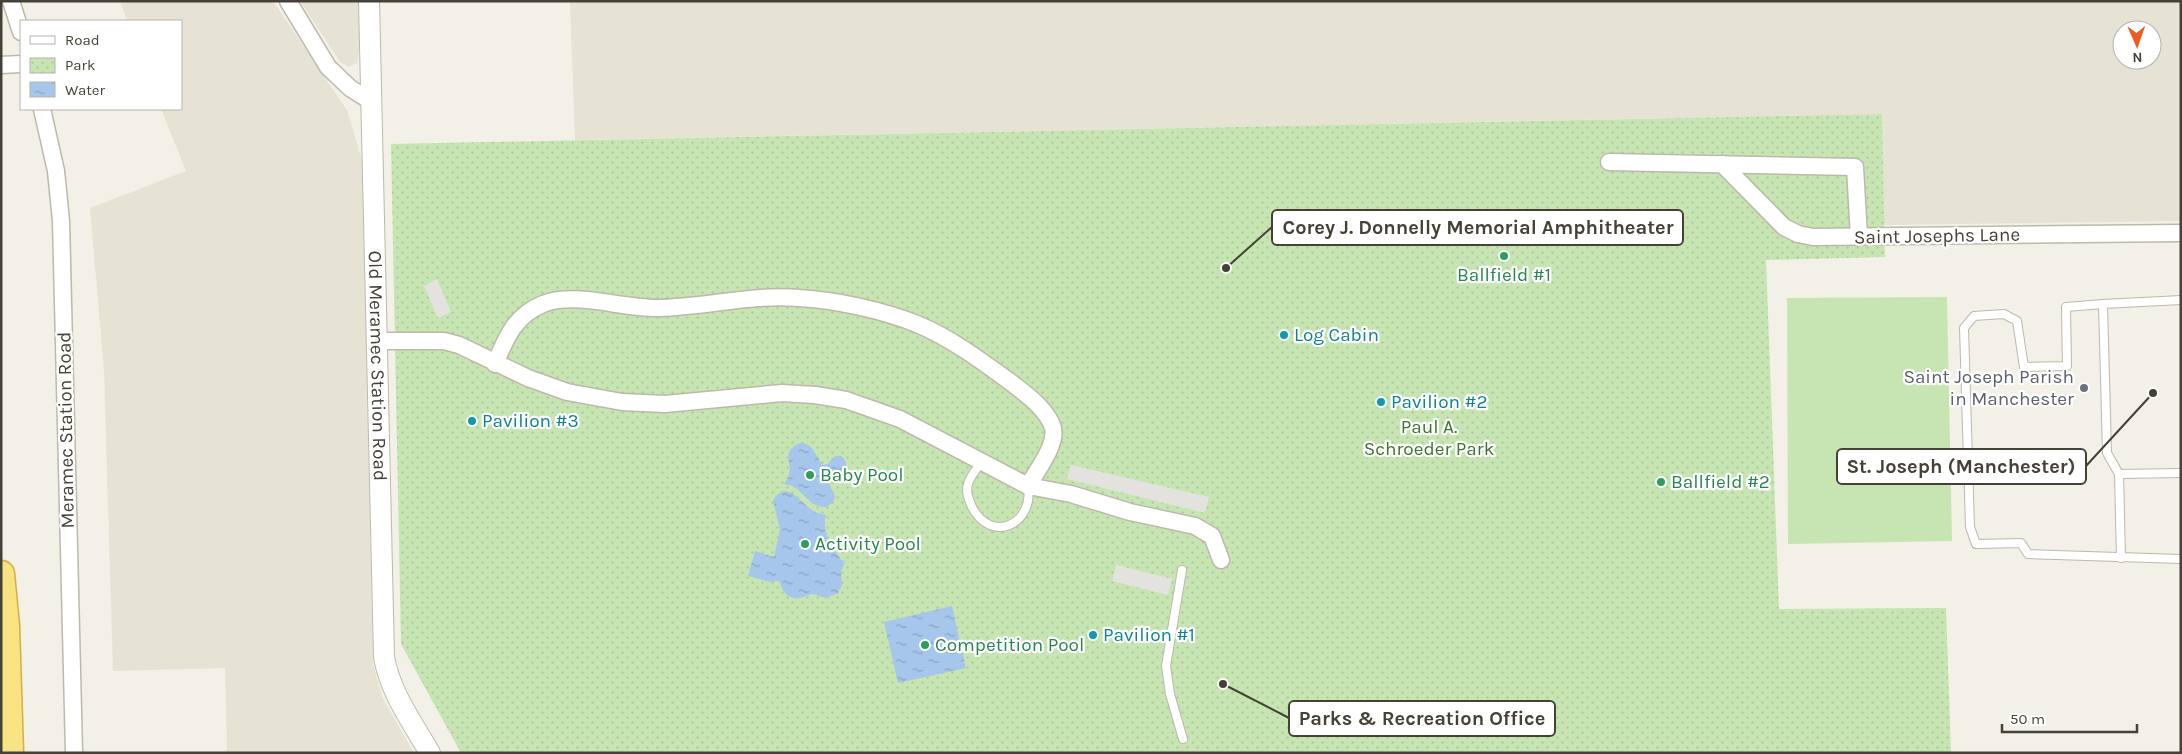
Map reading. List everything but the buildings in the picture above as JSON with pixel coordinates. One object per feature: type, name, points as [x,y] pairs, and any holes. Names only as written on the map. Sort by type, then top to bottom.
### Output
[{"type":"highway","points":[[1,574],[6,626],[10,753]]},
{"type":"street","points":[[1,7],[2,1]]},
{"type":"street","points":[[11,1],[20,29]]},
{"type":"street","points":[[288,1],[328,67],[350,88],[372,102]]},
{"type":"street","name":"Old Meramec Station Road","points":[[369,1],[384,658],[386,670],[396,693],[430,753]]},
{"type":"street","points":[[1,65],[20,64]]},
{"type":"street","name":"Meramec Station Road","points":[[42,110],[56,171],[61,221],[74,753]]},
{"type":"street","points":[[1609,162],[1855,167],[1859,237]]},
{"type":"street","name":"Saint Josephs Lane","points":[[1722,164],[1784,227],[1798,234],[1814,238],[2181,233]]},
{"type":"street","points":[[495,364],[509,331],[525,313],[544,303],[583,299],[634,307],[659,308],[774,297],[825,301],[871,311],[916,324],[939,335],[994,371],[1036,404],[1048,418],[1053,429],[1053,440],[1028,486]]},
{"type":"street","points":[[377,341],[444,341],[460,344],[495,364],[567,392],[622,402],[665,404],[782,393],[815,395],[846,400],[900,418],[1028,486],[1070,494],[1130,512],[1195,526],[1212,536],[1221,560]]},
{"type":"lane","points":[[2181,300],[2066,307],[2067,366],[2024,367],[2017,321],[2004,314],[1974,316],[1964,328],[1970,527],[1976,544],[2021,543],[2028,554],[2181,559]]},
{"type":"lane","points":[[2103,304],[2107,453],[2120,474],[2121,558]]},
{"type":"lane","points":[[982,461],[969,481],[967,491],[968,499],[977,516],[986,525],[1004,527],[1018,520],[1027,507],[1028,486]]},
{"type":"lane","points":[[2120,474],[2181,473]]},
{"type":"lane","points":[[1182,570],[1166,666],[1170,694],[1183,739]]},
{"type":"shaded area","points":[[120,1],[273,1],[347,110],[362,160],[373,664],[382,697],[414,753],[227,753],[225,668],[113,671],[104,371],[90,208],[186,171],[161,110],[182,110],[182,20],[127,20]]},
{"type":"shaded area","points":[[300,1],[360,1],[361,43],[357,63],[349,67],[340,62]]},
{"type":"shaded area","points":[[570,1],[2181,1],[2181,221],[1884,225],[1882,114],[575,140]]},
{"type":"shaded area","points":[[437,279],[451,312],[438,318],[424,286]]},
{"type":"shaded area","points":[[1071,465],[1209,497],[1205,513],[1067,479]]},
{"type":"shaded area","points":[[1116,565],[1172,579],[1168,595],[1112,581]]},
{"type":"green space","name":"Paul A. Schroeder Park","points":[[1882,114],[1885,257],[1766,260],[1779,609],[1946,608],[1951,753],[461,753],[401,644],[391,144]]},
{"type":"green space","points":[[1947,297],[1952,541],[1788,544],[1787,298]]},
{"type":"water","name":"Baby Pool","points":[[800,443],[809,445],[823,465],[828,464],[836,456],[841,456],[845,460],[847,468],[844,473],[833,474],[829,477],[828,481],[835,497],[833,502],[826,507],[814,504],[796,488],[784,484],[789,476],[789,453],[794,446]]},
{"type":"water","name":"Activity Pool","points":[[782,491],[790,492],[815,512],[826,515],[825,528],[828,539],[841,560],[845,561],[841,572],[842,585],[838,593],[826,598],[812,594],[801,598],[792,598],[788,596],[779,581],[770,582],[748,576],[755,551],[774,557],[780,529],[773,501]]},
{"type":"water","name":"Competition Pool","points":[[952,606],[966,668],[898,683],[884,622]]},
{"type":"place","name":"Ballfield #1","points":[[1504,256]]},
{"type":"place","name":"Corey J. Donnelly Memorial Amphitheater","points":[[1226,268]]},
{"type":"place","name":"Log Cabin","points":[[1284,335]]},
{"type":"place","name":"Saint Joseph Parish in Manchester","points":[[2084,388]]},
{"type":"place","name":"St. Joseph (Manchester)","points":[[2153,393]]},
{"type":"place","name":"Pavilion #2","points":[[1381,402]]},
{"type":"place","name":"Pavilion #3","points":[[472,421]]},
{"type":"place","name":"Baby Pool","points":[[810,475]]},
{"type":"place","name":"Ballfield #2","points":[[1661,482]]},
{"type":"place","name":"Activity Pool","points":[[805,544]]},
{"type":"place","name":"Pavilion #1","points":[[1093,635]]},
{"type":"place","name":"Competition Pool","points":[[925,645]]},
{"type":"place","name":"Parks & Recreation Office","points":[[1223,684]]}]
